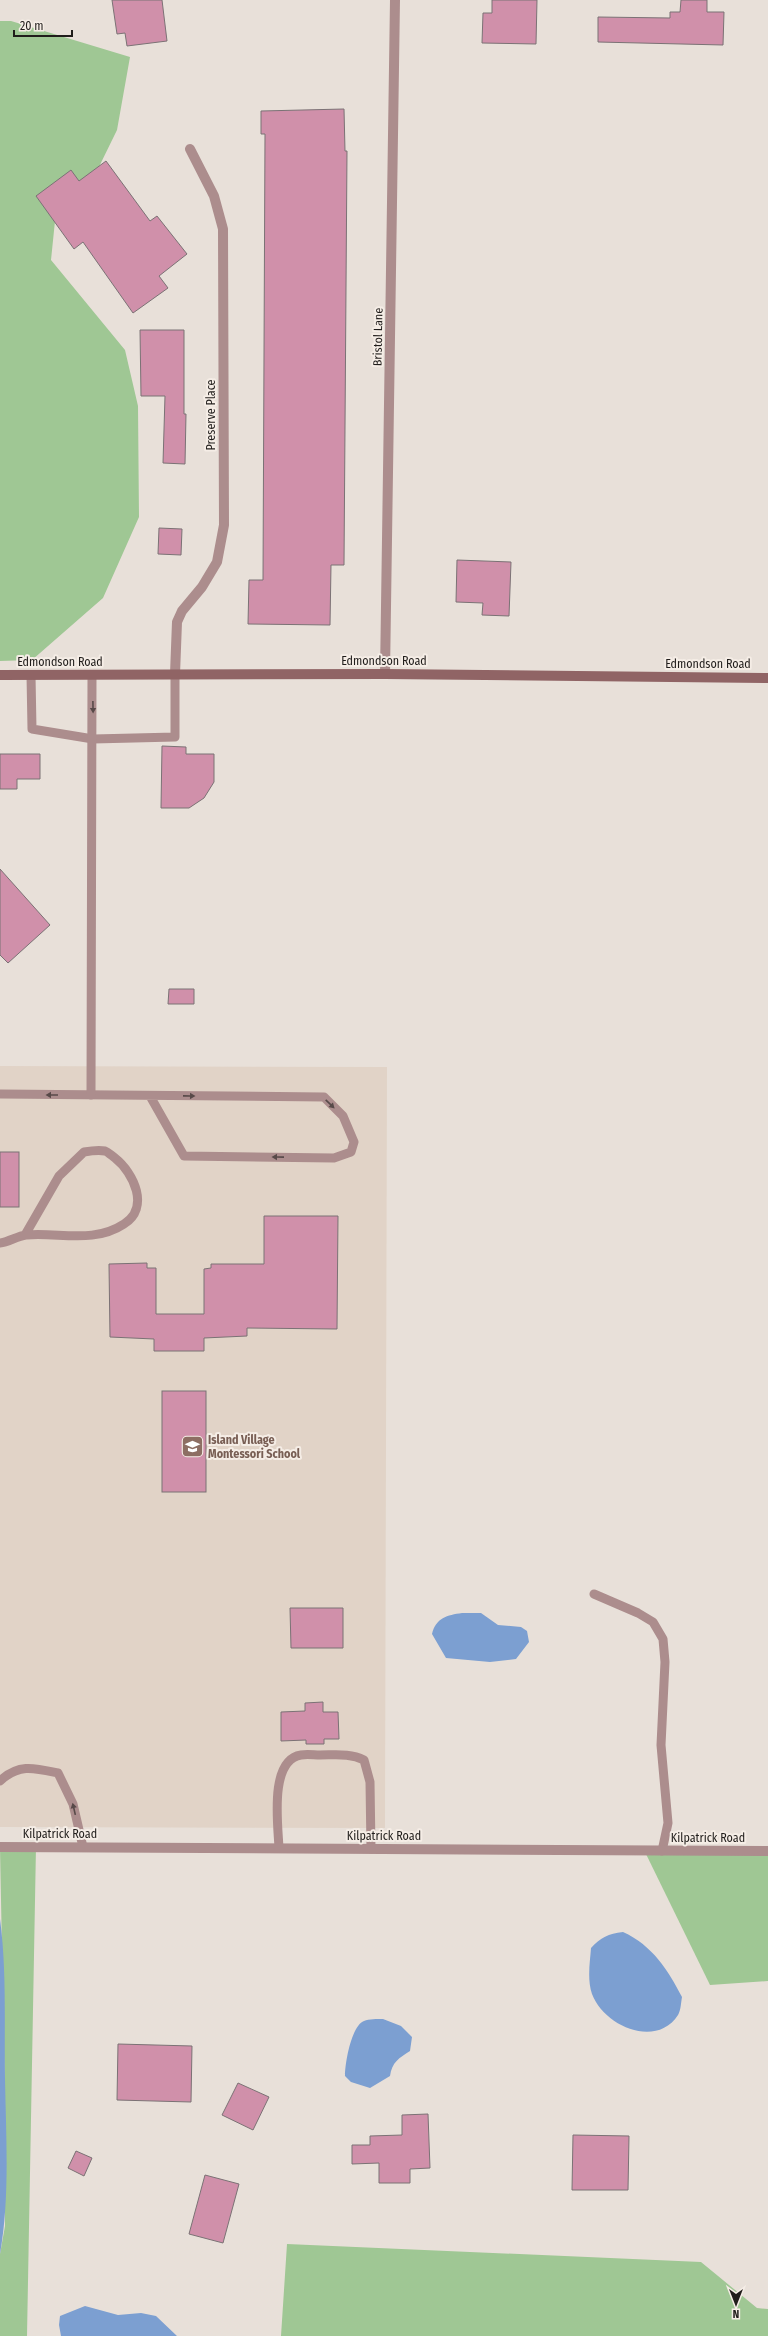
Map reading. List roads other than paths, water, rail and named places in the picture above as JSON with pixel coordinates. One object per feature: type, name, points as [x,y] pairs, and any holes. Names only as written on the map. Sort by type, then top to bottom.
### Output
[{"type":"street","name":"Bristol Lane","points":[[385,674],[395,0]]},
{"type":"street","name":"Preserve Place","points":[[175,674],[177,622],[182,611],[202,587],[217,562],[224,525],[224,229],[214,196],[190,149]]},
{"type":"street","name":"Edmondson Road","points":[[0,675],[385,674],[768,678]]},
{"type":"street","name":"Kilpatrick Road","points":[[0,1847],[768,1851]]},
{"type":"lane","points":[[30,675],[32,729],[93,739],[175,737],[175,674]]},
{"type":"lane","points":[[91,1095],[92,675]]},
{"type":"lane","points":[[0,1094],[324,1097],[343,1116],[354,1142],[351,1152],[334,1158],[184,1156],[150,1096]]},
{"type":"lane","points":[[0,1243],[8,1242],[25,1235],[76,1237],[108,1232],[126,1224],[138,1207],[137,1185],[125,1166],[105,1151],[84,1152],[60,1176],[25,1235]]},
{"type":"lane","points":[[594,1594],[638,1613],[653,1622],[663,1639],[665,1662],[661,1746],[668,1823],[662,1851]]},
{"type":"lane","points":[[279,1848],[278,1795],[280,1776],[288,1762],[300,1755],[353,1755],[364,1760],[370,1782],[371,1849]]},
{"type":"lane","points":[[0,1781],[6,1775],[27,1766],[58,1773],[73,1804],[83,1848]]},
{"type":"water","points":[[462,1613],[481,1613],[498,1625],[521,1627],[527,1631],[529,1642],[516,1659],[490,1662],[446,1658],[432,1634],[436,1624],[443,1618]]},
{"type":"water","points":[[0,1919],[4,1959],[7,2167],[5,2211],[0,2254]]},
{"type":"water","points":[[623,1932],[633,1937],[651,1951],[665,1968],[682,1997],[678,2015],[668,2025],[657,2031],[644,2032],[619,2024],[607,2016],[598,2005],[592,1994],[589,1977],[591,1948],[605,1937]]},
{"type":"water","points":[[371,2019],[383,2019],[401,2026],[412,2037],[410,2051],[394,2064],[390,2076],[370,2088],[351,2082],[345,2076],[345,2070],[352,2037],[359,2024],[364,2021]]},
{"type":"water","points":[[85,2306],[118,2315],[141,2313],[156,2316],[177,2336],[61,2336],[59,2325],[60,2316]]},
{"type":"place","name":"Island Village Montessori School","points":[[193,1447]]}]
